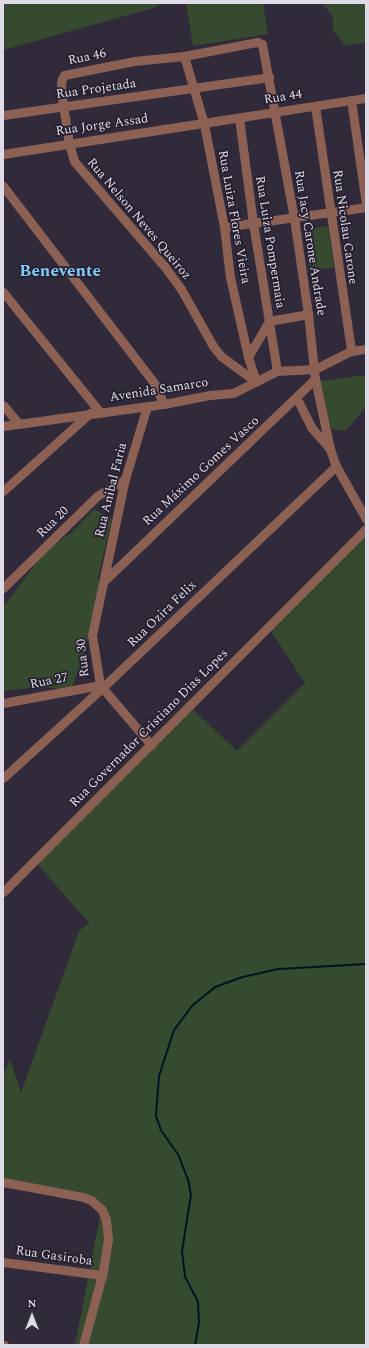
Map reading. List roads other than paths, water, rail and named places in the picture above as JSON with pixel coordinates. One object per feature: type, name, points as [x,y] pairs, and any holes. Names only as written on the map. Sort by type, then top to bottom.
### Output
[{"type":"street","name":"Rua Jacy Carone Andrade","points":[[184,56],[260,42],[264,46],[294,218],[316,379],[330,449]]},
{"type":"street","name":"Rua Luiza Flores Vieira","points":[[184,56],[204,124],[224,226],[230,277],[248,357],[256,382]]},
{"type":"street","name":"Rua 46","points":[[69,143],[63,107],[62,79],[69,73],[134,61],[184,56]]},
{"type":"street","name":"Rua Projetada","points":[[3,115],[269,77]]},
{"type":"street","name":"Rua 44","points":[[204,124],[275,111],[366,98]]},
{"type":"street","points":[[351,100],[366,204]]},
{"type":"street","name":"Rua Nicolau Carone","points":[[315,106],[350,351]]},
{"type":"street","name":"Rua Luiza Pompermaia","points":[[239,118],[253,223],[277,371]]},
{"type":"street","name":"Rua Jorge Assad","points":[[3,154],[204,124]]},
{"type":"street","name":"Rua Nelson Neves Queiroz","points":[[69,143],[72,156],[78,166],[115,208],[181,289],[213,346],[221,356],[256,382]]},
{"type":"street","points":[[3,186],[154,383],[164,404]]},
{"type":"street","points":[[224,226],[366,208]]},
{"type":"street","points":[[3,292],[95,412],[3,491]]},
{"type":"street","points":[[248,357],[269,321],[308,314]]},
{"type":"street","points":[[315,369],[350,351],[366,349]]},
{"type":"street","name":"Avenida Samarco","points":[[3,426],[95,412],[164,404],[210,395],[233,393],[277,371],[315,369]]},
{"type":"street","name":"Rua Máximo Gomes Vasco","points":[[104,581],[297,399],[316,379]]},
{"type":"street","points":[[297,399],[311,427],[330,449],[336,466],[366,519]]},
{"type":"street","points":[[3,405],[19,424]]},
{"type":"street","name":"Rua Anibal Faria","points":[[104,581],[125,479],[147,406]]},
{"type":"street","name":"Rua Ozira Felix","points":[[3,778],[336,466]]},
{"type":"street","name":"Rua 20","points":[[3,588],[97,496],[125,479]]},
{"type":"street","name":"Rua Governador Cristiano Dias Lopes","points":[[3,892],[366,528]]},
{"type":"street","name":"Rua 30","points":[[101,687],[92,635],[104,581]]},
{"type":"street","points":[[101,687],[151,745]]},
{"type":"street","name":"Rua 27","points":[[3,703],[101,687]]},
{"type":"street","points":[[3,1182],[83,1197],[91,1200],[102,1210],[108,1230],[102,1275],[83,1345]]},
{"type":"street","name":"Rua Gasiroba","points":[[3,1262],[102,1275]]},
{"type":"waterway","points":[[195,1345],[199,1323],[198,1302],[185,1276],[182,1251],[191,1195],[188,1180],[179,1156],[161,1130],[156,1116],[159,1076],[174,1030],[193,1005],[215,987],[243,977],[279,969],[366,964]]},
{"type":"district","name":"Benevente","points":[[60,272]]}]
